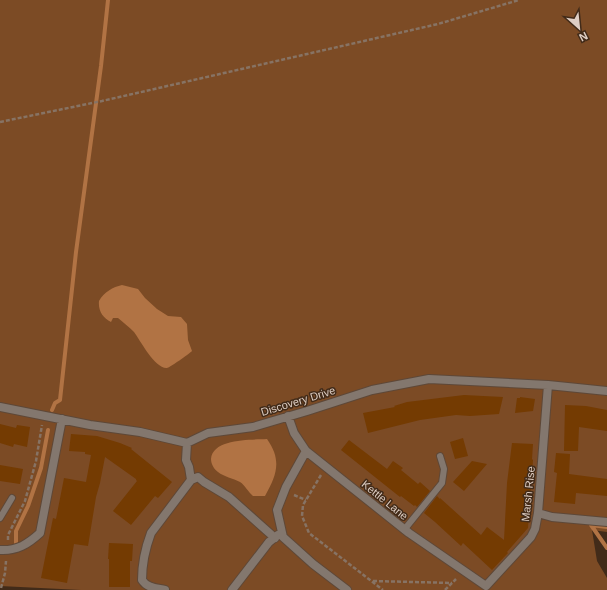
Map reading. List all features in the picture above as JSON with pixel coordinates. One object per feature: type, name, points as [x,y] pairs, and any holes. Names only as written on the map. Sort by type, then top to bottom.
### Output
[{"type":"street","name":"Discovery Drive","points":[[187,443],[208,433],[253,427],[372,390],[429,379],[548,384],[607,391]]},
{"type":"street","name":"Marsh Rise","points":[[484,588],[531,537],[535,529],[538,513],[548,384]]},
{"type":"street","points":[[0,407],[62,420],[140,432],[187,443],[186,460],[189,467],[191,480]]},
{"type":"street","name":"Kettle Lane","points":[[288,416],[294,433],[306,451],[404,530],[464,571],[484,588]]},
{"type":"street","points":[[0,550],[7,550],[27,544],[40,533],[51,467],[62,420]]},
{"type":"street","points":[[306,451],[286,487],[277,510],[283,537],[313,564],[347,590]]},
{"type":"street","points":[[165,590],[146,586],[142,580],[144,553],[151,533],[191,480],[198,477],[229,497],[275,538]]},
{"type":"street","points":[[538,513],[552,517],[607,522]]},
{"type":"street","points":[[232,590],[269,542],[282,532]]},
{"type":"lane","points":[[404,530],[442,483],[444,469],[440,456]]},
{"type":"lane","points":[[0,518],[12,498]]},
{"type":"path","points":[[0,122],[102,101],[438,24],[519,0]]},
{"type":"path","points":[[326,467],[303,505],[302,516],[309,533],[383,590]]},
{"type":"path","points":[[446,590],[464,571]]},
{"type":"path","points":[[372,581],[452,583]]},
{"type":"shaded area","points":[[0,0],[607,0],[607,532],[592,530],[597,561],[607,578],[607,590],[81,590],[0,586]]},
{"type":"shaded area","points":[[122,285],[138,289],[157,309],[168,316],[181,317],[187,324],[188,340],[192,351],[169,367],[162,367],[153,359],[134,332],[118,318],[113,318],[111,322],[106,318],[100,311],[99,301],[109,290]]},
{"type":"shaded area","points":[[267,439],[275,454],[276,468],[275,474],[265,496],[253,496],[242,483],[220,474],[212,465],[211,459],[213,452],[218,447],[243,440]]},
{"type":"building","points":[[464,395],[503,397],[499,414],[470,416],[456,415],[420,420],[368,433],[363,413],[395,407],[394,406],[407,402]]},
{"type":"building","points":[[517,398],[535,399],[533,411],[515,413]]},
{"type":"building","points":[[565,405],[586,406],[607,410],[607,431],[579,427],[578,451],[564,451]]},
{"type":"building","points":[[0,424],[16,428],[17,425],[30,427],[27,447],[14,444],[13,447],[0,443]]},
{"type":"building","points":[[71,434],[97,436],[132,448],[131,449],[172,482],[158,498],[155,496],[131,525],[113,511],[137,481],[105,457],[96,497],[88,546],[74,544],[67,583],[41,578],[53,518],[56,519],[64,478],[86,482],[91,455],[85,454],[85,452],[69,451]]},
{"type":"building","points":[[463,438],[468,456],[455,459],[450,442]]},
{"type":"building","points":[[349,440],[387,469],[393,461],[403,468],[401,470],[418,484],[420,482],[430,491],[417,507],[415,505],[414,506],[401,496],[400,497],[341,450]]},
{"type":"building","points":[[512,443],[533,444],[528,528],[492,570],[463,543],[461,546],[424,513],[437,496],[481,535],[487,527],[504,540],[507,483]]},
{"type":"building","points":[[556,453],[570,454],[569,474],[607,479],[607,496],[576,493],[575,504],[554,502],[557,473],[554,472]]},
{"type":"building","points":[[472,461],[487,464],[464,491],[453,482]]},
{"type":"building","points":[[0,465],[23,469],[20,484],[0,481]]},
{"type":"building","points":[[109,543],[133,544],[132,561],[130,561],[130,587],[109,587]]},
{"type":"waterway","points":[[52,410],[55,403],[60,400],[76,252],[101,66],[108,0]]},
{"type":"waterway","points":[[16,543],[16,531],[28,506],[41,468],[48,430]]},
{"type":"waterway","points":[[607,527],[591,525],[607,548]]}]
